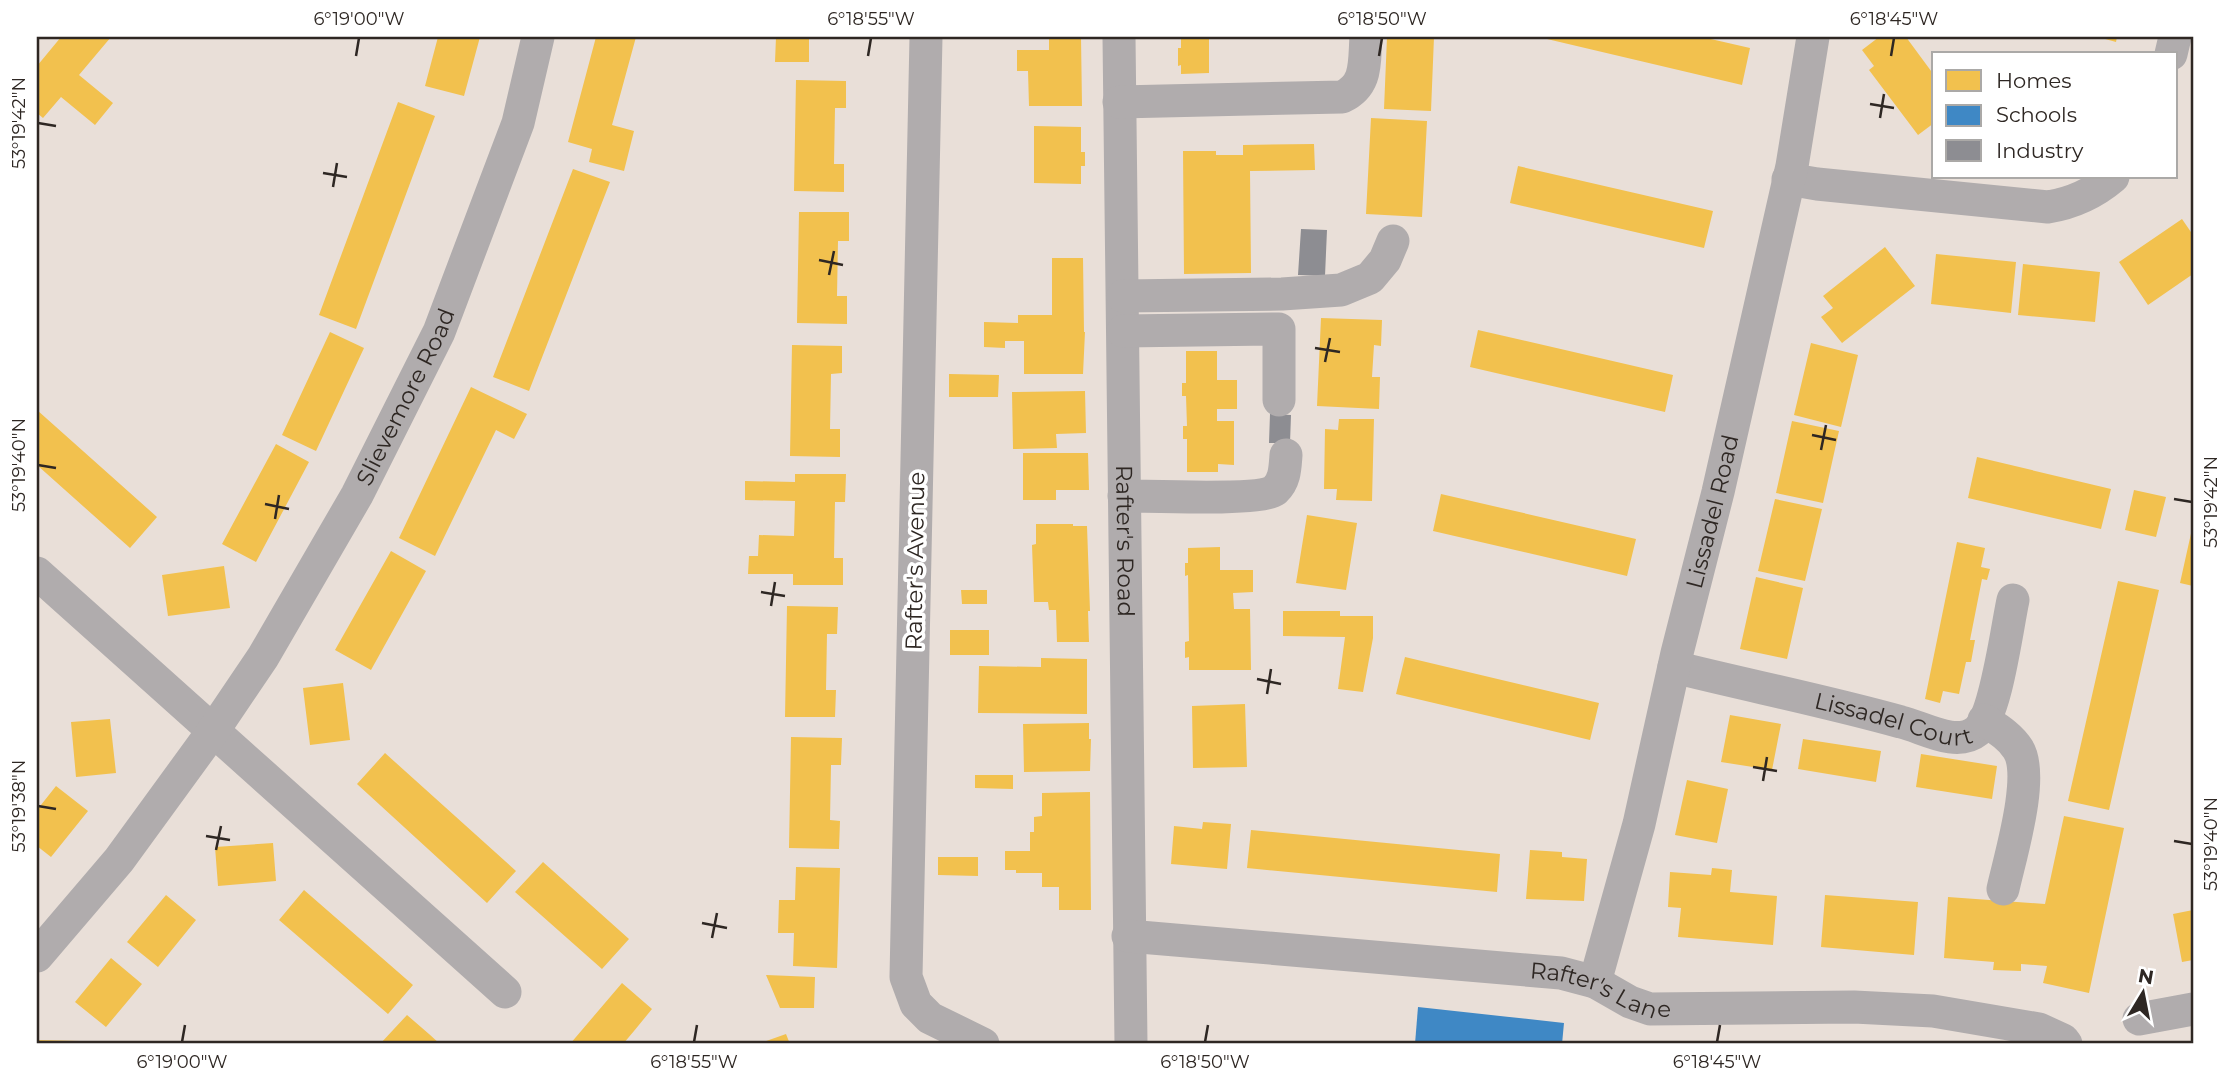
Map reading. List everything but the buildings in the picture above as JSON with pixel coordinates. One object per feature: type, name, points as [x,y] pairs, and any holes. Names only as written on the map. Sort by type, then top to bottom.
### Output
[{"type":"street","name":"Slievemore Road","points":[[37,956],[119,860],[213,732],[263,657],[357,495],[439,332],[518,123],[538,37]]},
{"type":"street","name":"Rafter's Avenue","points":[[926,37],[906,977],[916,1004],[930,1018],[983,1044]]},
{"type":"street","name":"Rafter's Road","points":[[1119,37],[1131,1044]]},
{"type":"street","points":[[1119,102],[1342,97],[1355,91],[1363,78],[1366,37]]},
{"type":"street","name":"Lissadel Road","points":[[1595,982],[1639,824],[1674,667],[1718,492],[1792,166],[1813,37]]},
{"type":"street","points":[[1788,179],[2048,207],[2068,204],[2096,191],[2111,178]]},
{"type":"street","points":[[1123,296],[1282,294],[1341,290],[1370,278],[1385,260],[1393,241]]},
{"type":"street","points":[[1124,331],[1279,329],[1279,400]]},
{"type":"street","points":[[1124,496],[1244,496],[1273,492],[1283,480],[1286,455]]},
{"type":"street","points":[[37,573],[505,992]]},
{"type":"street","name":"Lissadel Court","points":[[1674,667],[1835,704],[1955,739],[1976,732],[1990,712],[2013,600]]},
{"type":"street","points":[[1984,720],[2007,736],[2018,749],[2024,765],[2025,788],[2003,889]]},
{"type":"street","name":"Rafter's Lane","points":[[1128,936],[1561,974],[1595,982],[1630,1002],[1650,1009],[1854,1007],[1933,1011],[2039,1029],[2066,1044]]},
{"type":"street","points":[[2139,1019],[2193,1009]]}]
